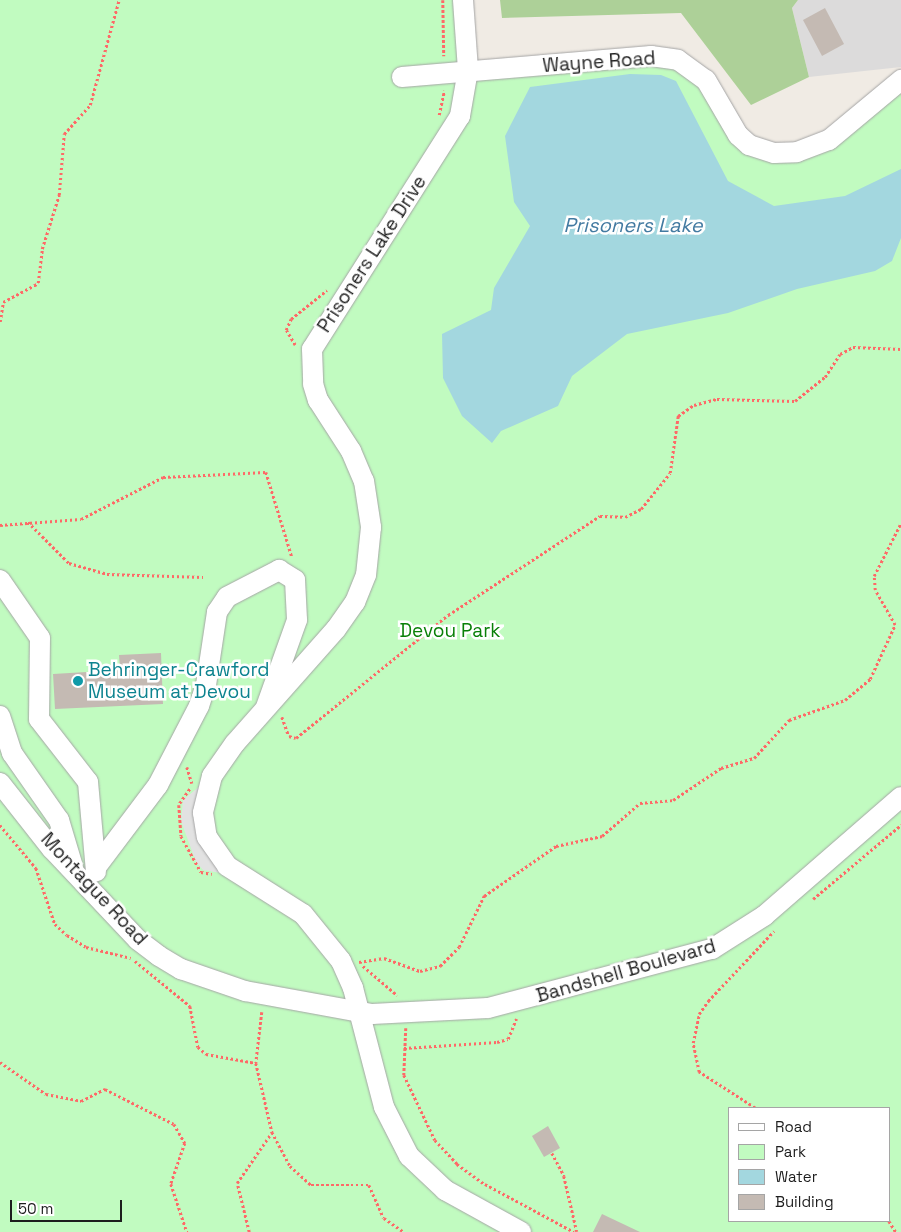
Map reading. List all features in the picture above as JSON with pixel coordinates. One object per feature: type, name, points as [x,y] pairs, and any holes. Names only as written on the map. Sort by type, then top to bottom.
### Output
[{"type":"street","name":"Prisoners Lake Drive","points":[[359,1012],[346,971],[326,938],[302,914],[227,866],[207,837],[203,813],[212,776],[235,743],[264,712],[277,687],[355,602],[370,547],[364,481],[351,452],[318,400],[313,384],[312,349],[452,133],[465,99],[468,70],[462,0]]},
{"type":"street","name":"Wayne Road","points":[[402,77],[444,77],[468,70],[651,56],[678,60],[706,80],[738,135],[749,145],[774,153],[797,152],[829,140],[901,80]]},
{"type":"street","points":[[97,866],[158,785],[199,706],[206,685],[217,612],[227,597],[287,575],[297,620],[277,687]]},
{"type":"street","points":[[0,580],[40,638],[40,720],[88,782],[99,896]]},
{"type":"street","points":[[0,716],[12,752],[59,820],[73,867]]},
{"type":"street","name":"Montague Road","points":[[0,783],[52,849],[73,867],[138,940],[181,969],[271,995],[359,1012]]},
{"type":"street","name":"Bandshell Boulevard","points":[[359,1012],[488,1008],[712,950],[764,916],[901,797]]},
{"type":"street","points":[[359,1012],[384,1107],[409,1156],[445,1190],[520,1232]]},
{"type":"path","points":[[0,322],[3,302],[38,283],[42,249],[59,195],[64,134],[90,105],[119,0]]},
{"type":"path","points":[[438,121],[444,77],[443,0]]},
{"type":"path","points":[[296,355],[297,347],[286,330],[291,319],[332,284]]},
{"type":"path","points":[[277,687],[284,728],[296,738],[455,610],[600,516],[625,517],[640,509],[670,473],[678,416],[694,405],[717,399],[795,401],[825,378],[840,354],[854,347],[901,349]]},
{"type":"path","points":[[0,526],[28,522],[81,519],[163,477],[266,472],[291,548],[287,575]]},
{"type":"path","points":[[28,522],[70,564],[106,574],[203,577]]},
{"type":"path","points":[[402,1001],[358,962],[384,958],[420,971],[440,966],[459,946],[484,896],[556,846],[602,836],[640,803],[674,800],[720,768],[754,758],[790,720],[845,700],[870,679],[895,624],[875,590],[874,576],[901,523]]},
{"type":"path","points":[[186,763],[194,786]]},
{"type":"path","points":[[199,780],[179,805],[181,836],[200,872],[220,876]]},
{"type":"path","points":[[0,825],[36,868],[55,924],[86,948],[131,957],[190,1006],[198,1047],[206,1054],[256,1063]]},
{"type":"path","points":[[810,901],[901,825]]},
{"type":"path","points":[[753,1107],[699,1072],[693,1043],[699,1014],[708,1001],[777,929]]},
{"type":"path","points":[[271,995],[262,1011],[256,1063],[272,1132],[300,1179],[311,1185],[369,1185],[384,1218],[404,1232]]},
{"type":"path","points":[[407,1022],[404,1075],[435,1140],[457,1164],[485,1184],[576,1232]]},
{"type":"path","points":[[0,1062],[46,1094],[81,1101],[105,1089],[174,1124],[185,1143],[171,1184],[187,1232]]},
{"type":"path","points":[[249,1232],[237,1183],[272,1132]]},
{"type":"path","points":[[552,1153],[564,1176],[576,1232]]},
{"type":"shaded area","points":[[798,0],[901,0],[901,67],[809,77],[792,8]]},
{"type":"shaded area","points":[[212,776],[206,794],[221,873],[203,870],[196,862],[181,821],[183,800]]},
{"type":"green space","name":"Devou Park","points":[[0,0],[463,0],[468,70],[678,60],[738,135],[797,152],[901,80],[901,1232],[0,1232]]},
{"type":"green space","points":[[500,0],[798,0],[792,8],[809,77],[751,105],[681,13],[502,18]]},
{"type":"water","name":"Prisoners Lake","points":[[630,74],[661,75],[676,81],[728,181],[774,206],[845,196],[901,169],[901,238],[892,261],[875,271],[797,289],[728,313],[627,334],[572,376],[558,406],[501,431],[492,443],[462,416],[443,378],[442,334],[491,310],[494,288],[530,226],[514,202],[505,136],[530,87]]},
{"type":"building","points":[[825,8],[844,44],[822,56],[803,20]]},
{"type":"building","name":"Behringer-Crawford Museum at Devou","points":[[161,653],[163,704],[55,709],[53,674],[120,670],[119,655]]},
{"type":"building","points":[[548,1126],[560,1148],[544,1157],[532,1136]]},
{"type":"building","points":[[602,1214],[640,1232],[593,1232]]},
{"type":"place","name":"Behringer-Crawford Museum at Devou","points":[[78,681]]}]
